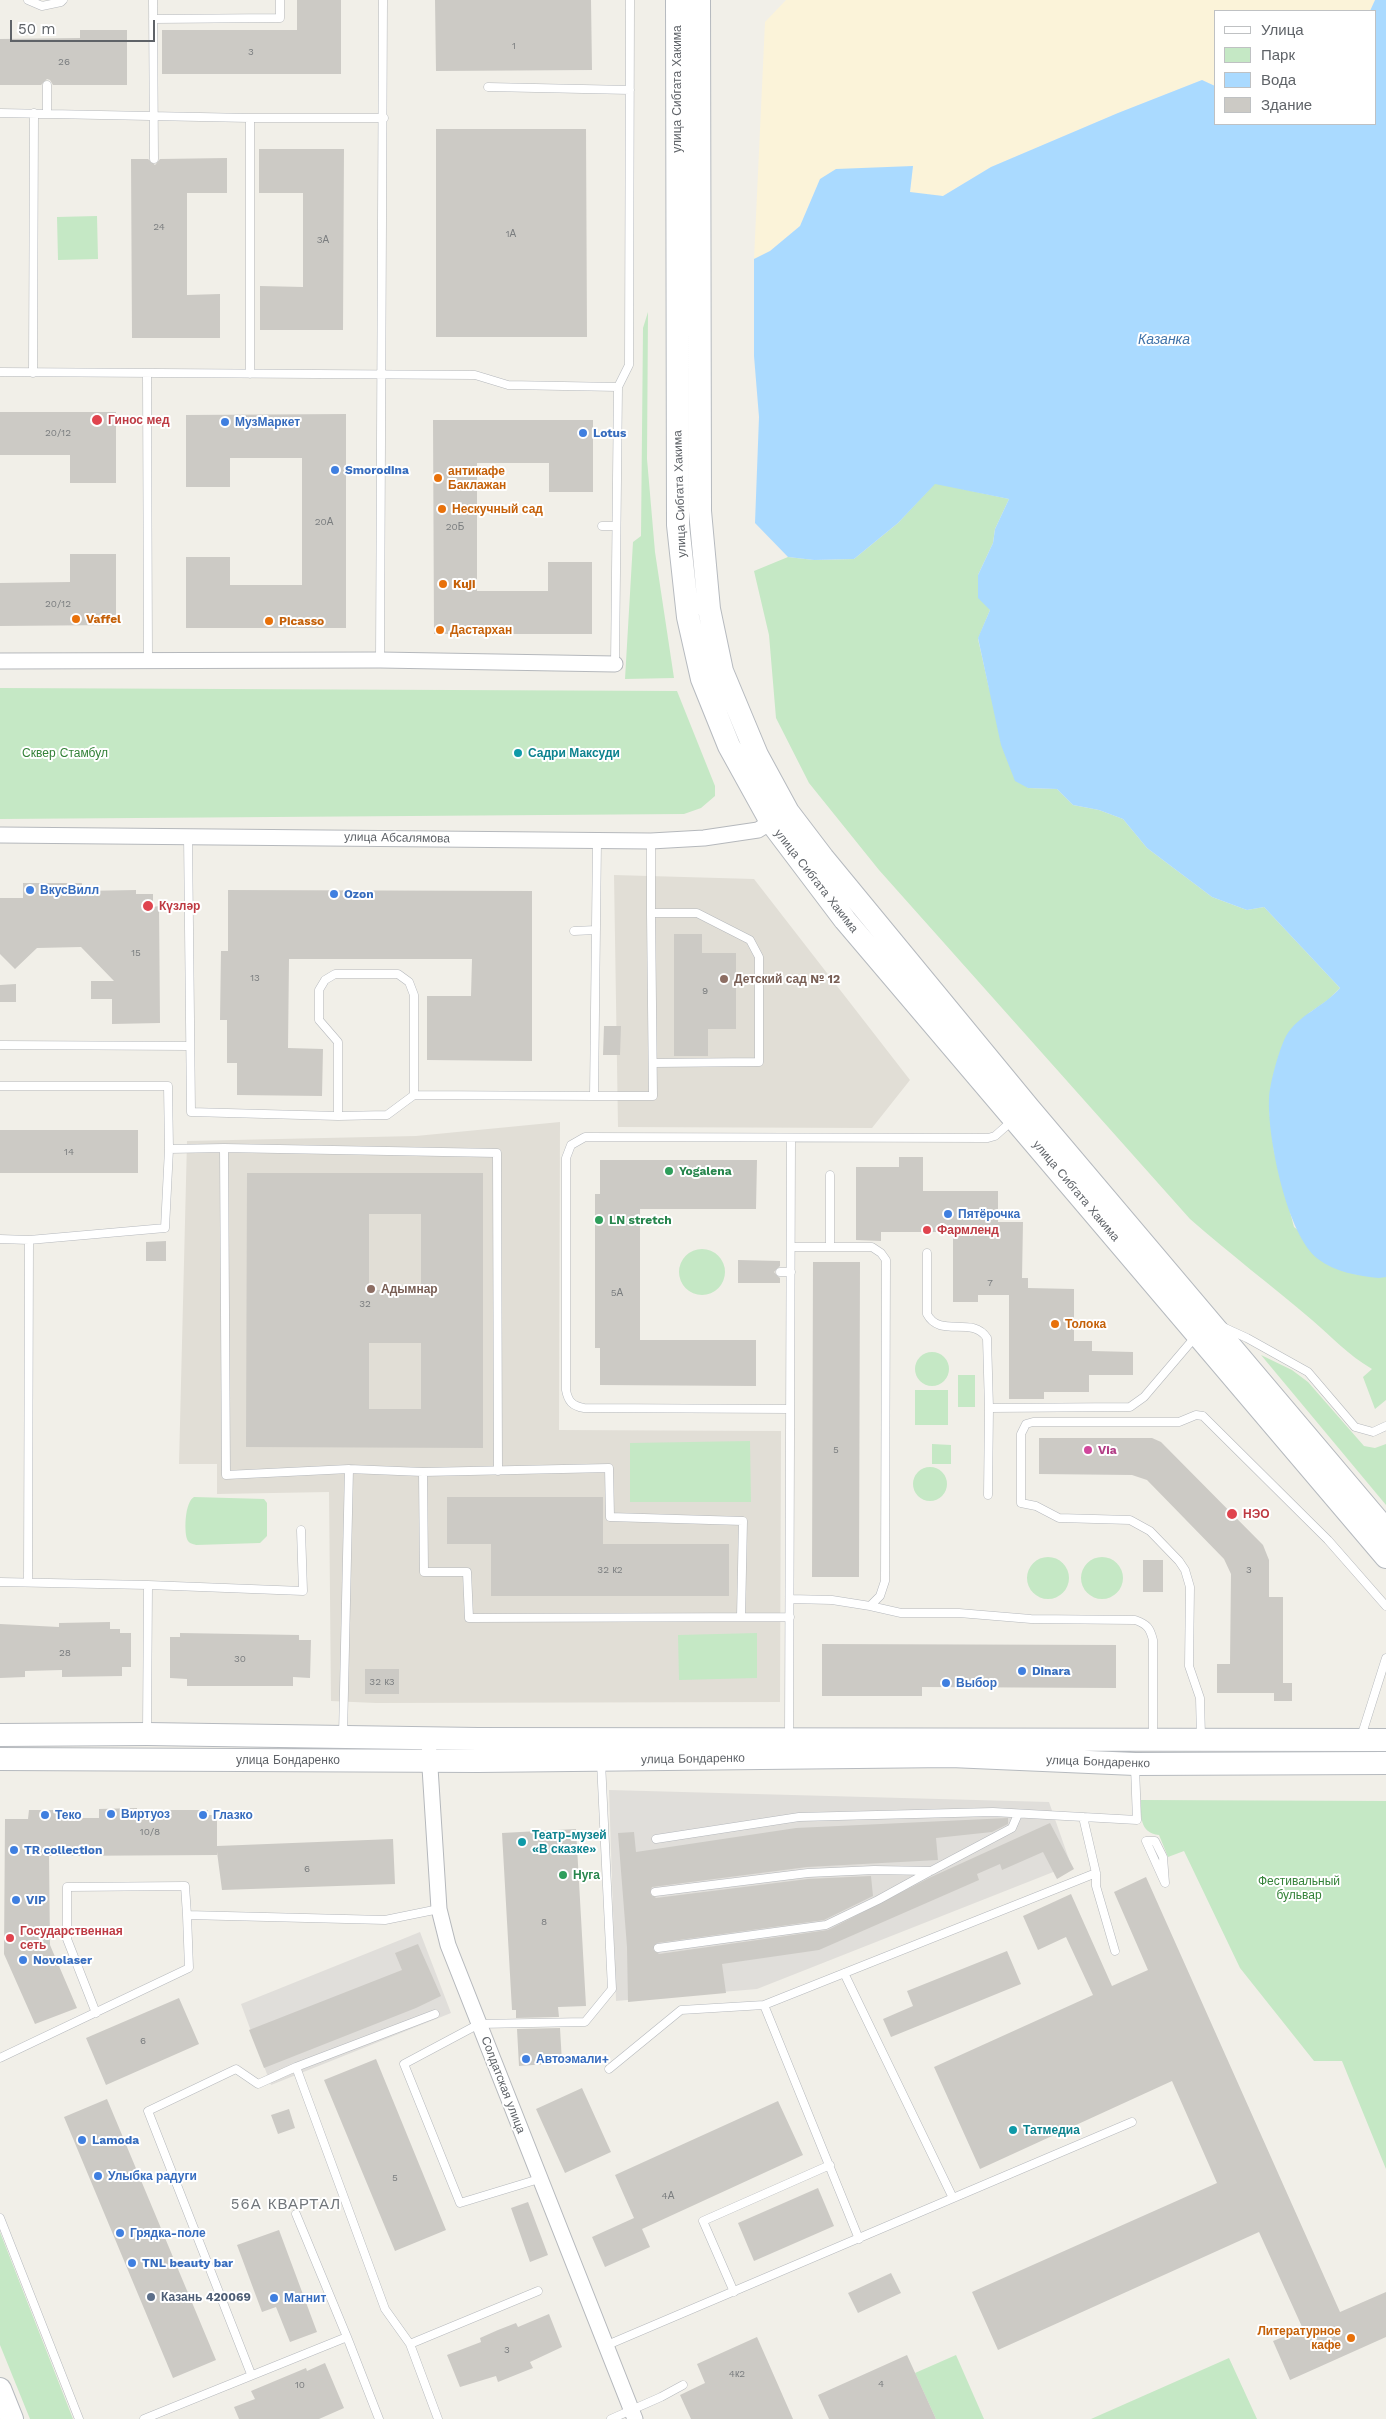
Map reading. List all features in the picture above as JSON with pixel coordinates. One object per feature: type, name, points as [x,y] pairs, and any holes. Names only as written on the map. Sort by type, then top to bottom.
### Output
[{"type":"main road","name":"улица Сибгата Хакима","points":[[677,0],[678,525],[688,618],[702,679],[730,746],[779,817],[845,920],[1014,1119],[1386,1530]]},
{"type":"main road","name":"улица Сибгата Хакима","points":[[699,0],[700,511],[709,609],[722,671],[779,817],[823,858],[1028,1107],[1386,1556]]},
{"type":"main road","name":"улица Бондаренко","points":[[0,1735],[146,1734],[332,1750],[429,1749],[601,1760],[951,1756],[1134,1764],[1386,1763]]},
{"type":"main road","name":"улица Бондаренко","points":[[0,1759],[789,1740],[1201,1739],[1360,1742],[1386,1740]]},
{"type":"main road","points":[[0,2389],[12,2419]]},
{"type":"street","points":[[0,661],[380,660],[615,664]]},
{"type":"street","name":"улица Абсалямова","points":[[0,835],[188,835],[651,841],[704,838],[758,830],[779,817]]},
{"type":"street","name":"Солдатская улица","points":[[429,1749],[439,1910],[448,1945],[604,2346],[633,2415]]},
{"type":"lane","points":[[28,0],[42,6],[63,0]]},
{"type":"lane","points":[[153,0],[154,159]]},
{"type":"lane","points":[[153,19],[280,18],[280,0]]},
{"type":"lane","points":[[380,660],[384,118],[383,0]]},
{"type":"lane","points":[[615,664],[618,386],[629,365],[630,0]]},
{"type":"lane","points":[[47,85],[47,114]]},
{"type":"lane","points":[[488,87],[630,90]]},
{"type":"lane","points":[[0,113],[250,118],[384,118]]},
{"type":"lane","points":[[33,373],[34,113]]},
{"type":"lane","points":[[250,118],[250,374]]},
{"type":"lane","points":[[0,372],[475,375],[508,386],[618,386]]},
{"type":"lane","points":[[147,373],[148,661]]},
{"type":"lane","points":[[602,526],[616,526]]},
{"type":"lane","points":[[188,835],[191,1112],[338,1116],[387,1115],[414,1095],[653,1096],[651,841]]},
{"type":"lane","points":[[594,1096],[597,841]]},
{"type":"lane","points":[[651,913],[697,914],[750,940],[759,958],[759,1062],[653,1062]]},
{"type":"lane","points":[[574,931],[596,930]]},
{"type":"lane","points":[[338,1116],[338,1042],[319,1020],[319,990],[325,980],[335,974],[398,974],[409,982],[414,995],[414,1095]]},
{"type":"lane","points":[[0,1045],[190,1046]]},
{"type":"lane","points":[[0,1086],[168,1086],[169,1149],[165,1228],[30,1240],[0,1239]]},
{"type":"lane","points":[[790,1409],[584,1408],[572,1404],[566,1390],[566,1187],[568,1152],[574,1142],[585,1137],[988,1138],[995,1136],[1014,1119]]},
{"type":"lane","points":[[789,1740],[791,1138]]},
{"type":"lane","points":[[169,1149],[224,1148],[497,1152],[498,1471]]},
{"type":"lane","points":[[224,1148],[226,1475],[349,1469],[423,1472],[608,1468],[610,1517],[743,1521],[741,1617]]},
{"type":"lane","points":[[830,1175],[830,1247]]},
{"type":"lane","points":[[28,1582],[30,1240]]},
{"type":"lane","points":[[791,1247],[872,1247],[881,1252],[886,1260],[885,1581],[880,1596],[870,1606]]},
{"type":"lane","points":[[927,1253],[927,1314],[930,1322],[942,1326],[972,1327],[979,1329],[988,1338],[988,1494]]},
{"type":"lane","points":[[780,1272],[791,1272]]},
{"type":"lane","points":[[989,1408],[1130,1407],[1144,1397],[1203,1328],[1247,1338],[1308,1372],[1355,1427],[1373,1432],[1386,1426]]},
{"type":"lane","points":[[1201,1739],[1200,1698],[1189,1666],[1190,1587],[1185,1570],[1156,1537],[1137,1522],[1123,1518],[1059,1518],[1038,1507],[1021,1503],[1021,1434],[1026,1424],[1033,1422],[1179,1422],[1196,1415],[1203,1416],[1328,1540],[1386,1606]]},
{"type":"lane","points":[[332,1750],[349,1469]]},
{"type":"lane","points":[[423,1472],[424,1572],[467,1572],[469,1618],[790,1617]]},
{"type":"lane","points":[[0,1582],[148,1584],[303,1591],[301,1530]]},
{"type":"lane","points":[[146,1734],[148,1704],[148,1584]]},
{"type":"lane","points":[[790,1599],[839,1600],[901,1613],[958,1613],[1031,1620],[1136,1620],[1146,1624],[1151,1630],[1154,1640],[1153,1740]]},
{"type":"lane","points":[[1360,1742],[1386,1658]]},
{"type":"lane","points":[[539,2179],[460,2203],[404,2064],[478,2024],[585,2022],[612,1989],[601,1760]]},
{"type":"lane","points":[[656,1839],[799,1817],[993,1812],[1137,1820],[1134,1764]]},
{"type":"lane","points":[[658,1948],[826,1925],[878,1900],[930,1870],[1012,1828],[1018,1814]]},
{"type":"lane","points":[[1083,1817],[1096,1873],[1096,1886],[1115,1951]]},
{"type":"lane","points":[[1146,1841],[1155,1841],[1163,1857],[1165,1883],[1146,1841]]},
{"type":"lane","points":[[655,1892],[808,1872],[930,1870]]},
{"type":"lane","points":[[608,2069],[681,2010],[764,2005],[1096,1873]]},
{"type":"lane","points":[[0,2058],[96,2013],[189,1968],[185,1886],[67,1887],[67,1939],[96,2013]]},
{"type":"lane","points":[[187,1915],[385,1920],[439,1910]]},
{"type":"lane","points":[[844,1973],[953,2198]]},
{"type":"lane","points":[[764,2005],[860,2239]]},
{"type":"lane","points":[[251,2374],[148,2110],[236,2069],[258,2084],[296,2067],[435,2014]]},
{"type":"lane","points":[[296,2067],[385,2309],[410,2344],[438,2419]]},
{"type":"lane","points":[[604,2346],[1132,2122]]},
{"type":"lane","points":[[734,2292],[703,2221],[830,2165]]},
{"type":"lane","points":[[296,2214],[379,2419]]},
{"type":"lane","points":[[0,2218],[79,2419]]},
{"type":"lane","points":[[410,2344],[538,2291]]},
{"type":"lane","points":[[144,2419],[251,2374],[347,2337]]},
{"type":"lane","points":[[611,2419],[633,2415],[683,2385]]},
{"type":"shaded area","name":"Детский сад № 12","points":[[614,875],[754,879],[910,1080],[872,1128],[618,1127]]},
{"type":"shaded area","name":"Адымнар","points":[[560,1122],[559,1430],[781,1431],[780,1702],[376,1703],[331,1701],[329,1492],[217,1494],[217,1464],[179,1464],[187,1141],[416,1136]]},
{"type":"shaded area","points":[[609,1790],[1049,1802],[1071,1865],[757,1989],[616,2001]]},
{"type":"shaded area","points":[[420,1932],[451,2013],[271,2085],[241,2004]]},
{"type":"green space","points":[[97,216],[98,259],[58,260],[57,217]]},
{"type":"green space","points":[[648,312],[647,459],[655,552],[674,678],[625,679],[633,542],[641,536],[643,328]]},
{"type":"green space","points":[[935,483],[1009,499],[995,529],[993,543],[978,575],[990,610],[978,639],[989,688],[1028,788],[1057,789],[1073,805],[1099,810],[1123,819],[1147,848],[1212,897],[1247,910],[1264,907],[1340,988],[1328,1000],[1309,1013],[1271,1086],[1269,1109],[1274,1151],[1294,1227],[1354,1274],[1386,1277],[1386,1400],[1375,1409],[1363,1377],[1372,1369],[1348,1352],[1190,1219],[879,870],[809,783],[776,718],[769,635],[754,571],[788,557],[814,560],[854,559],[898,523]]},
{"type":"green space","name":"Сквер Стамбул","points":[[0,688],[677,691],[715,786],[715,796],[701,808],[684,814],[0,819]]},
{"type":"green space","points":[[698,1249],[706,1249],[715,1253],[721,1259],[725,1272],[721,1285],[715,1291],[706,1295],[698,1295],[689,1291],[683,1285],[679,1276],[679,1268],[683,1259],[689,1253]]},
{"type":"green space","points":[[932,1352],[939,1353],[944,1357],[948,1362],[948,1376],[944,1381],[939,1385],[932,1386],[925,1385],[920,1381],[916,1376],[915,1369],[916,1362],[920,1357],[925,1353]]},
{"type":"green space","points":[[1261,1355],[1292,1370],[1308,1382],[1364,1446],[1375,1448],[1386,1444],[1386,1505]]},
{"type":"green space","points":[[958,1375],[975,1375],[975,1407],[958,1407]]},
{"type":"green space","points":[[915,1390],[948,1390],[948,1425],[915,1425]]},
{"type":"green space","points":[[750,1441],[751,1502],[630,1502],[630,1443]]},
{"type":"green space","points":[[932,1444],[951,1445],[951,1464],[932,1464]]},
{"type":"green space","points":[[930,1467],[937,1468],[942,1472],[946,1477],[946,1491],[942,1496],[937,1500],[930,1501],[923,1500],[918,1496],[914,1491],[913,1484],[914,1477],[918,1472],[923,1468]]},
{"type":"green space","points":[[194,1497],[264,1499],[267,1503],[267,1536],[260,1543],[196,1545],[191,1543],[187,1539],[186,1523],[187,1510]]},
{"type":"green space","points":[[1052,1557],[1060,1560],[1066,1566],[1069,1578],[1066,1590],[1060,1596],[1044,1599],[1036,1596],[1030,1590],[1027,1574],[1030,1566],[1036,1560]]},
{"type":"green space","points":[[1106,1557],[1114,1560],[1120,1566],[1123,1578],[1120,1590],[1114,1596],[1098,1599],[1090,1596],[1084,1590],[1081,1574],[1084,1566],[1090,1560]]},
{"type":"green space","points":[[757,1633],[757,1678],[679,1680],[678,1635]]},
{"type":"green space","name":"Фестивальный бульвар","points":[[1141,1800],[1386,1801],[1386,2169],[1342,2061],[1314,2061],[1240,1968],[1184,1851],[1168,1857],[1159,1835],[1148,1831],[1142,1822]]},
{"type":"green space","points":[[0,2232],[73,2419],[30,2419],[0,2345]]},
{"type":"green space","points":[[956,2355],[984,2419],[936,2419],[915,2373]]},
{"type":"green space","points":[[1229,2358],[1257,2419],[1091,2419]]},
{"type":"sand","points":[[786,0],[1375,0],[1370,10],[1214,10],[1214,86],[1202,80],[1118,113],[991,167],[943,196],[910,193],[913,166],[820,179],[800,226],[770,251],[754,259],[765,22]]},
{"type":"water","name":"Казанка","points":[[1375,0],[1386,0],[1386,1277],[1379,1278],[1355,1275],[1332,1267],[1318,1259],[1307,1247],[1288,1208],[1275,1160],[1271,1136],[1269,1098],[1273,1075],[1283,1042],[1297,1022],[1340,988],[1264,907],[1247,910],[1212,897],[1147,848],[1123,819],[1099,810],[1073,805],[1057,789],[1028,788],[1015,781],[1001,745],[978,638],[990,610],[978,598],[978,575],[993,543],[995,529],[1009,499],[935,484],[898,523],[854,559],[814,560],[788,557],[755,523],[759,417],[754,356],[754,259],[770,251],[800,226],[820,179],[836,169],[913,166],[910,192],[943,196],[991,167],[1118,113],[1202,80],[1214,86],[1214,125],[1376,125],[1376,10],[1370,10]]},
{"type":"building","points":[[297,0],[341,0],[341,74],[162,74],[162,30],[297,30]]},
{"type":"building","points":[[435,0],[591,0],[592,70],[436,71]]},
{"type":"building","points":[[80,30],[127,30],[127,85],[53,85],[47,79],[41,85],[0,85],[0,39],[80,38]]},
{"type":"building","points":[[436,129],[586,129],[587,337],[436,337]]},
{"type":"building","points":[[259,149],[344,149],[343,330],[260,330],[260,286],[303,287],[303,193],[259,193]]},
{"type":"building","points":[[227,158],[227,193],[187,193],[187,295],[220,294],[220,338],[132,338],[131,159],[148,159],[155,165],[160,159]]},
{"type":"building","points":[[0,412],[116,412],[116,483],[70,483],[70,455],[0,455]]},
{"type":"building","points":[[346,414],[346,628],[186,628],[186,557],[230,557],[230,585],[302,585],[302,458],[230,458],[230,487],[186,487],[186,415]]},
{"type":"building","points":[[433,420],[593,420],[593,492],[549,492],[549,463],[477,463],[477,591],[548,591],[548,562],[592,562],[592,634],[434,634]]},
{"type":"building","points":[[70,554],[116,554],[116,625],[0,626],[0,583],[70,582]]},
{"type":"building","points":[[23,883],[82,883],[82,891],[136,890],[136,894],[153,894],[153,907],[159,906],[160,1023],[112,1024],[112,999],[91,999],[91,981],[114,981],[81,947],[37,948],[15,969],[0,954],[0,898],[23,898]]},
{"type":"building","points":[[228,890],[532,891],[532,1061],[427,1060],[427,996],[471,996],[472,959],[289,959],[288,1048],[323,1049],[322,1096],[237,1095],[237,1063],[227,1063],[227,1020],[220,1020],[221,951],[228,951]]},
{"type":"building","points":[[674,934],[702,934],[702,953],[736,953],[736,1029],[708,1029],[708,1056],[674,1056]]},
{"type":"building","points":[[16,984],[16,1002],[0,1002],[0,985]]},
{"type":"building","points":[[604,1026],[621,1026],[620,1055],[603,1055]]},
{"type":"building","points":[[0,1130],[138,1130],[138,1173],[0,1173]]},
{"type":"building","points":[[899,1157],[923,1157],[923,1191],[998,1191],[998,1222],[1023,1222],[1022,1278],[1028,1278],[1028,1288],[1074,1289],[1074,1341],[1092,1341],[1092,1351],[1133,1352],[1133,1375],[1089,1375],[1089,1392],[1044,1392],[1044,1399],[1009,1399],[1009,1295],[978,1295],[978,1302],[953,1302],[953,1232],[881,1232],[881,1241],[856,1240],[856,1167],[899,1167]]},
{"type":"building","points":[[600,1160],[757,1160],[756,1209],[640,1209],[640,1340],[756,1340],[756,1386],[600,1385],[600,1348],[595,1348],[595,1194],[600,1194]]},
{"type":"building","points":[[247,1173],[483,1173],[483,1448],[246,1447]],"holes":[[[369,1214],[421,1214],[421,1290],[369,1290]],[[369,1343],[421,1343],[421,1409],[369,1409]]]},
{"type":"building","points":[[166,1241],[166,1261],[146,1261],[146,1242]]},
{"type":"building","points":[[738,1260],[780,1261],[780,1266],[774,1272],[780,1278],[780,1283],[738,1283]]},
{"type":"building","points":[[813,1262],[860,1262],[859,1577],[812,1577]]},
{"type":"building","points":[[1039,1438],[1152,1438],[1161,1442],[1263,1545],[1269,1560],[1269,1597],[1283,1597],[1283,1683],[1292,1683],[1292,1701],[1274,1701],[1274,1693],[1217,1693],[1217,1664],[1230,1664],[1231,1574],[1224,1559],[1147,1480],[1132,1475],[1039,1474]]},
{"type":"building","points":[[447,1497],[603,1497],[603,1544],[729,1544],[729,1596],[491,1596],[491,1544],[447,1544]]},
{"type":"building","points":[[1143,1560],[1163,1560],[1163,1592],[1143,1592]]},
{"type":"building","points":[[110,1622],[110,1629],[120,1629],[120,1633],[131,1633],[131,1667],[122,1667],[122,1676],[62,1677],[62,1670],[25,1671],[25,1677],[0,1678],[0,1624],[59,1627],[59,1623]]},
{"type":"building","points":[[180,1633],[299,1635],[299,1640],[311,1640],[310,1678],[293,1677],[293,1686],[187,1686],[187,1679],[170,1678],[170,1637],[180,1637]]},
{"type":"building","points":[[822,1644],[1116,1645],[1116,1688],[922,1687],[922,1696],[822,1696]]},
{"type":"building","points":[[365,1669],[399,1669],[399,1694],[365,1694]]},
{"type":"building","points":[[137,1808],[137,1817],[168,1816],[168,1810],[208,1810],[208,1815],[217,1815],[217,1846],[393,1839],[395,1884],[222,1890],[217,1852],[217,1855],[49,1856],[50,1945],[77,2008],[35,2024],[4,1954],[5,1819],[28,1819],[29,1810],[66,1810],[67,1818],[99,1818],[99,1809]]},
{"type":"building","points":[[1008,1818],[1008,1824],[992,1832],[936,1838],[938,1860],[807,1867],[652,1887],[650,1893],[656,1898],[808,1879],[871,1876],[873,1896],[824,1920],[657,1943],[653,1949],[659,1954],[828,1930],[929,1878],[1050,1823],[1074,1869],[1057,1879],[1043,1852],[1002,1870],[1000,1864],[977,1874],[979,1880],[819,1950],[722,1964],[726,1993],[628,2002],[627,1947],[618,1833],[634,1832],[636,1852],[796,1828]]},
{"type":"building","points":[[576,1829],[586,2006],[558,2007],[559,2017],[516,2018],[516,2010],[512,2010],[502,1833]]},
{"type":"building","name":"Татмедиа","points":[[1146,1877],[1340,2312],[1386,2292],[1386,2337],[1290,2380],[1273,2341],[1303,2329],[1259,2232],[998,2350],[972,2292],[1217,2183],[1172,2081],[980,2169],[934,2067],[1093,1995],[1066,1937],[1038,1950],[1023,1916],[1071,1894],[1112,1986],[1148,1970],[1114,1892]]},
{"type":"building","points":[[418,1944],[441,1996],[416,2008],[264,2068],[249,2030],[402,1970],[395,1953]]},
{"type":"building","points":[[1007,1951],[1021,1984],[891,2037],[883,2019],[913,2006],[907,1991]]},
{"type":"building","points":[[179,1998],[199,2044],[106,2085],[86,2038]]},
{"type":"building","points":[[560,2028],[562,2063],[519,2066],[517,2029]]},
{"type":"building","points":[[376,2059],[446,2230],[395,2251],[324,2080]]},
{"type":"building","points":[[582,2088],[611,2152],[565,2173],[536,2109]]},
{"type":"building","points":[[107,2099],[216,2360],[173,2378],[64,2117]]},
{"type":"building","points":[[778,2101],[803,2155],[642,2229],[650,2247],[605,2267],[592,2237],[634,2218],[615,2175]]},
{"type":"building","points":[[289,2109],[295,2128],[278,2134],[271,2115]]},
{"type":"building","points":[[818,2188],[834,2226],[754,2261],[738,2223]]},
{"type":"building","points":[[528,2202],[548,2255],[530,2262],[511,2208]]},
{"type":"building","points":[[279,2230],[317,2332],[290,2342],[276,2307],[262,2312],[237,2245]]},
{"type":"building","points":[[891,2273],[901,2293],[858,2313],[848,2293]]},
{"type":"building","points":[[549,2314],[562,2347],[530,2362],[533,2368],[498,2382],[496,2376],[460,2387],[447,2355],[481,2342],[480,2338],[498,2330],[516,2323],[518,2327]]},
{"type":"building","points":[[757,2337],[793,2419],[691,2419],[680,2395],[705,2383],[697,2364]]},
{"type":"building","points":[[907,2355],[936,2419],[829,2419],[818,2395]]},
{"type":"building","points":[[325,2363],[344,2408],[319,2419],[239,2419],[234,2407],[255,2399],[251,2391],[306,2368],[307,2371]]},
{"type":"place","name":"Гинос мед","points":[[97,420]]},
{"type":"place","name":"МузМаркет","points":[[225,422]]},
{"type":"place","name":"Lotus","points":[[583,433]]},
{"type":"place","name":"Smorodina","points":[[335,470]]},
{"type":"place","name":"антикафе Баклажан","points":[[438,478]]},
{"type":"place","name":"Нескучный сад","points":[[442,509]]},
{"type":"place","name":"Kuji","points":[[443,584]]},
{"type":"place","name":"Vaffel","points":[[76,619]]},
{"type":"place","name":"Picasso","points":[[269,621]]},
{"type":"place","name":"Дастархан","points":[[440,630]]},
{"type":"place","name":"Садри Максуди","points":[[518,753]]},
{"type":"place","name":"ВкусВилл","points":[[30,890]]},
{"type":"place","name":"Ozon","points":[[334,894]]},
{"type":"place","name":"Күзләр","points":[[148,906]]},
{"type":"place","name":"Детский сад № 12","points":[[724,979]]},
{"type":"place","name":"Yogalena","points":[[669,1171]]},
{"type":"place","name":"Пятёрочка","points":[[948,1214]]},
{"type":"place","name":"LN stretch","points":[[599,1220]]},
{"type":"place","name":"Фармленд","points":[[927,1230]]},
{"type":"place","name":"Адымнар","points":[[371,1289]]},
{"type":"place","name":"Толока","points":[[1055,1324]]},
{"type":"place","name":"Via","points":[[1088,1450]]},
{"type":"place","name":"НЭО","points":[[1232,1514]]},
{"type":"place","name":"Dinara","points":[[1022,1671]]},
{"type":"place","name":"Выбор","points":[[946,1683]]},
{"type":"place","name":"Виртуоз","points":[[111,1814]]},
{"type":"place","name":"Теко","points":[[45,1815]]},
{"type":"place","name":"Глазко","points":[[203,1815]]},
{"type":"place","name":"Театр-музей «В сказке»","points":[[522,1842]]},
{"type":"place","name":"TR collection","points":[[14,1850]]},
{"type":"place","name":"Нуга","points":[[563,1875]]},
{"type":"place","name":"VIP","points":[[16,1900]]},
{"type":"place","name":"Государственная сеть","points":[[10,1938]]},
{"type":"place","name":"Novolaser","points":[[23,1960]]},
{"type":"place","name":"Автоэмали+","points":[[526,2059]]},
{"type":"place","name":"Татмедиа","points":[[1013,2130]]},
{"type":"place","name":"Lamoda","points":[[82,2140]]},
{"type":"place","name":"Улыбка радуги","points":[[98,2176]]},
{"type":"place","name":"Грядка-поле","points":[[120,2233]]},
{"type":"place","name":"TNL beauty bar","points":[[132,2263]]},
{"type":"place","name":"Казань 420069","points":[[151,2297]]},
{"type":"place","name":"Магнит","points":[[274,2298]]},
{"type":"place","name":"Литературное кафе","points":[[1351,2338]]},
{"type":"district","name":"56А КВАРТАЛ","points":[[286,2205]]}]
